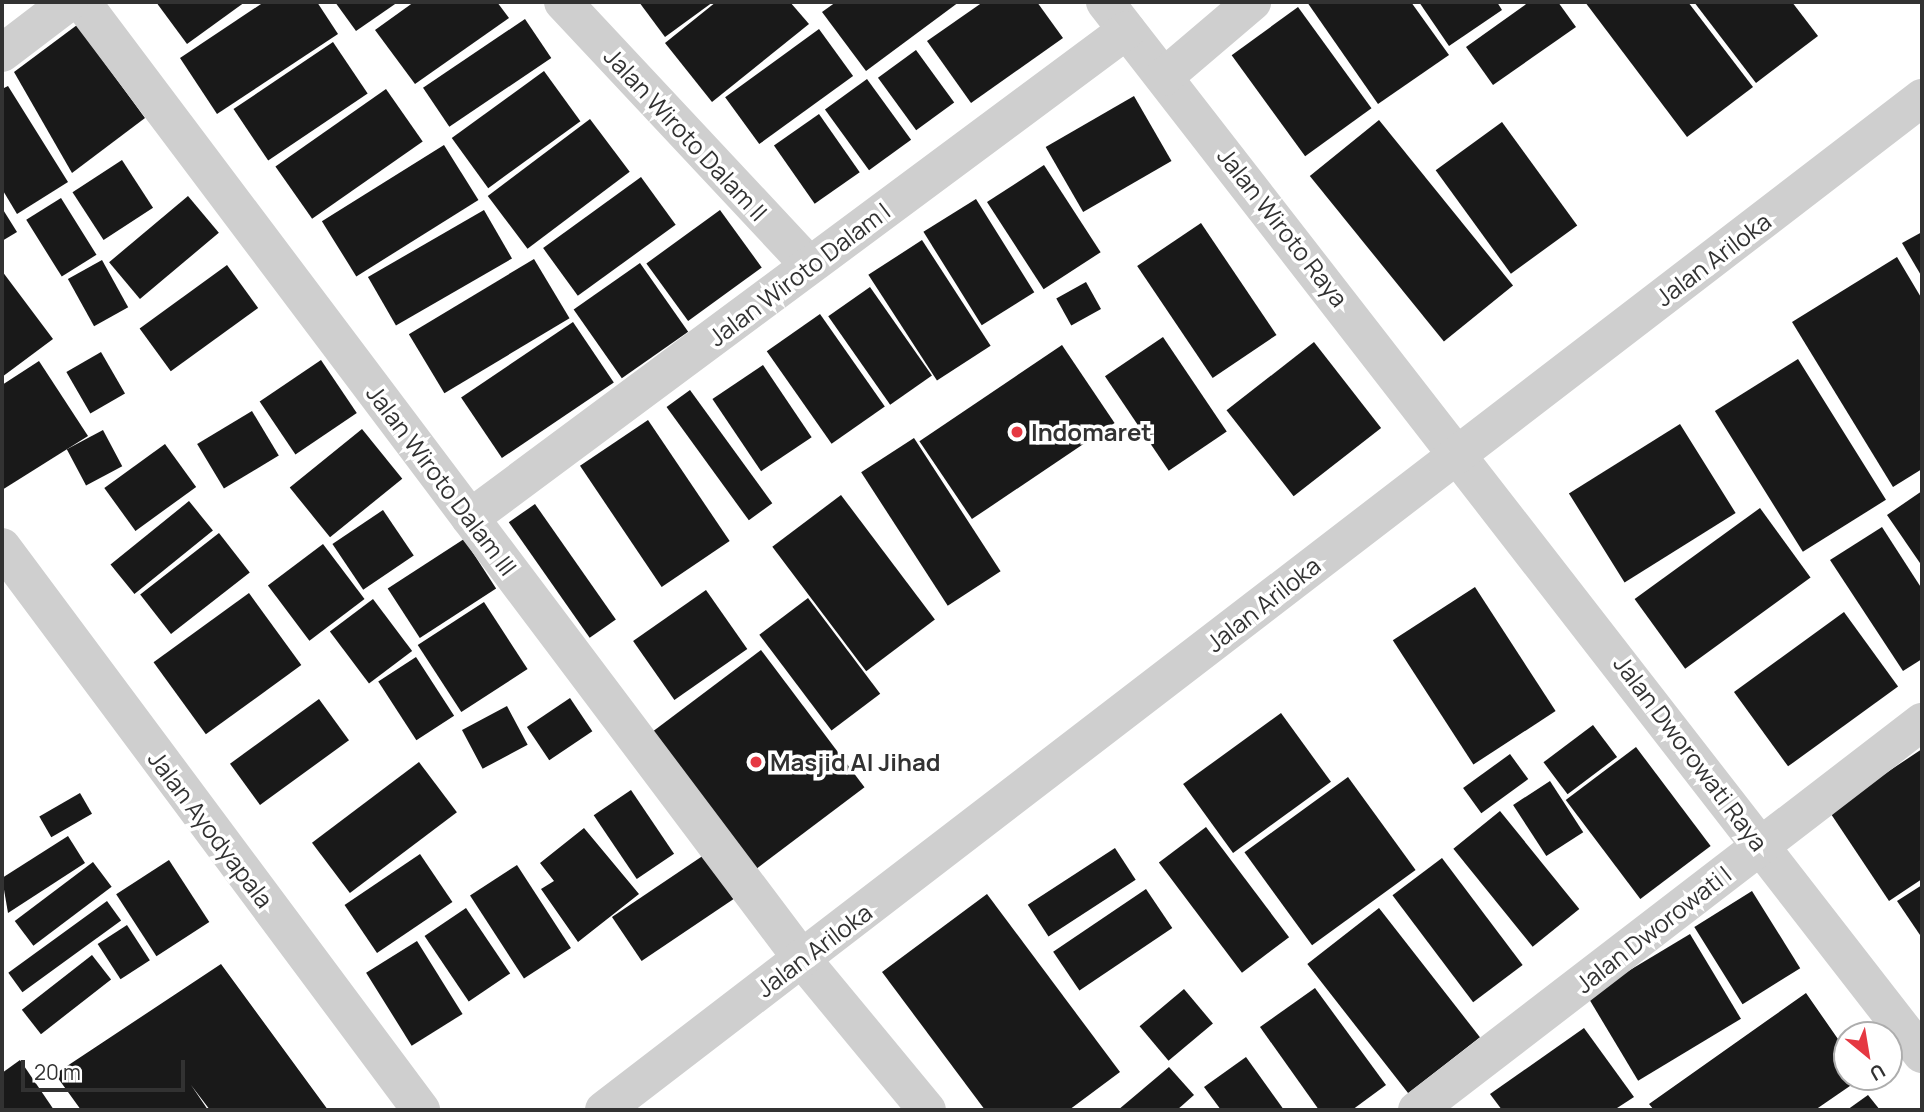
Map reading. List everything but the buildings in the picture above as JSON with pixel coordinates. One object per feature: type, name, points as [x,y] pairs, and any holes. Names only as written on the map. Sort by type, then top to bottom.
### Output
[{"type":"street","points":[[2,53],[69,2]]},
{"type":"street","name":"Jalan Wiroto Dalam III","points":[[82,2],[802,959],[927,1110]]},
{"type":"street","name":"Jalan Wiroto Dalam II","points":[[564,2],[809,265]]},
{"type":"street","points":[[1164,77],[1252,2]]},
{"type":"street","name":"Jalan Wiroto Dalam I","points":[[470,518],[809,265],[1116,16]]},
{"type":"street","name":"Jalan Wiroto Raya","points":[[1116,16],[1461,452]]},
{"type":"street","name":"Jalan Ariloka","points":[[604,1110],[1922,98]]},
{"type":"street","name":"Jalan Dworowati Raya","points":[[1461,452],[1922,1054]]},
{"type":"street","name":"Jalan Ayodyapala","points":[[2,547],[421,1110]]},
{"type":"street","name":"Jalan Dworowati I","points":[[1435,1105],[1762,845],[1922,722]]},
{"type":"place","name":"Indomaret","points":[[1017,432]]},
{"type":"place","name":"Masjid Al Jihad","points":[[756,762]]}]
